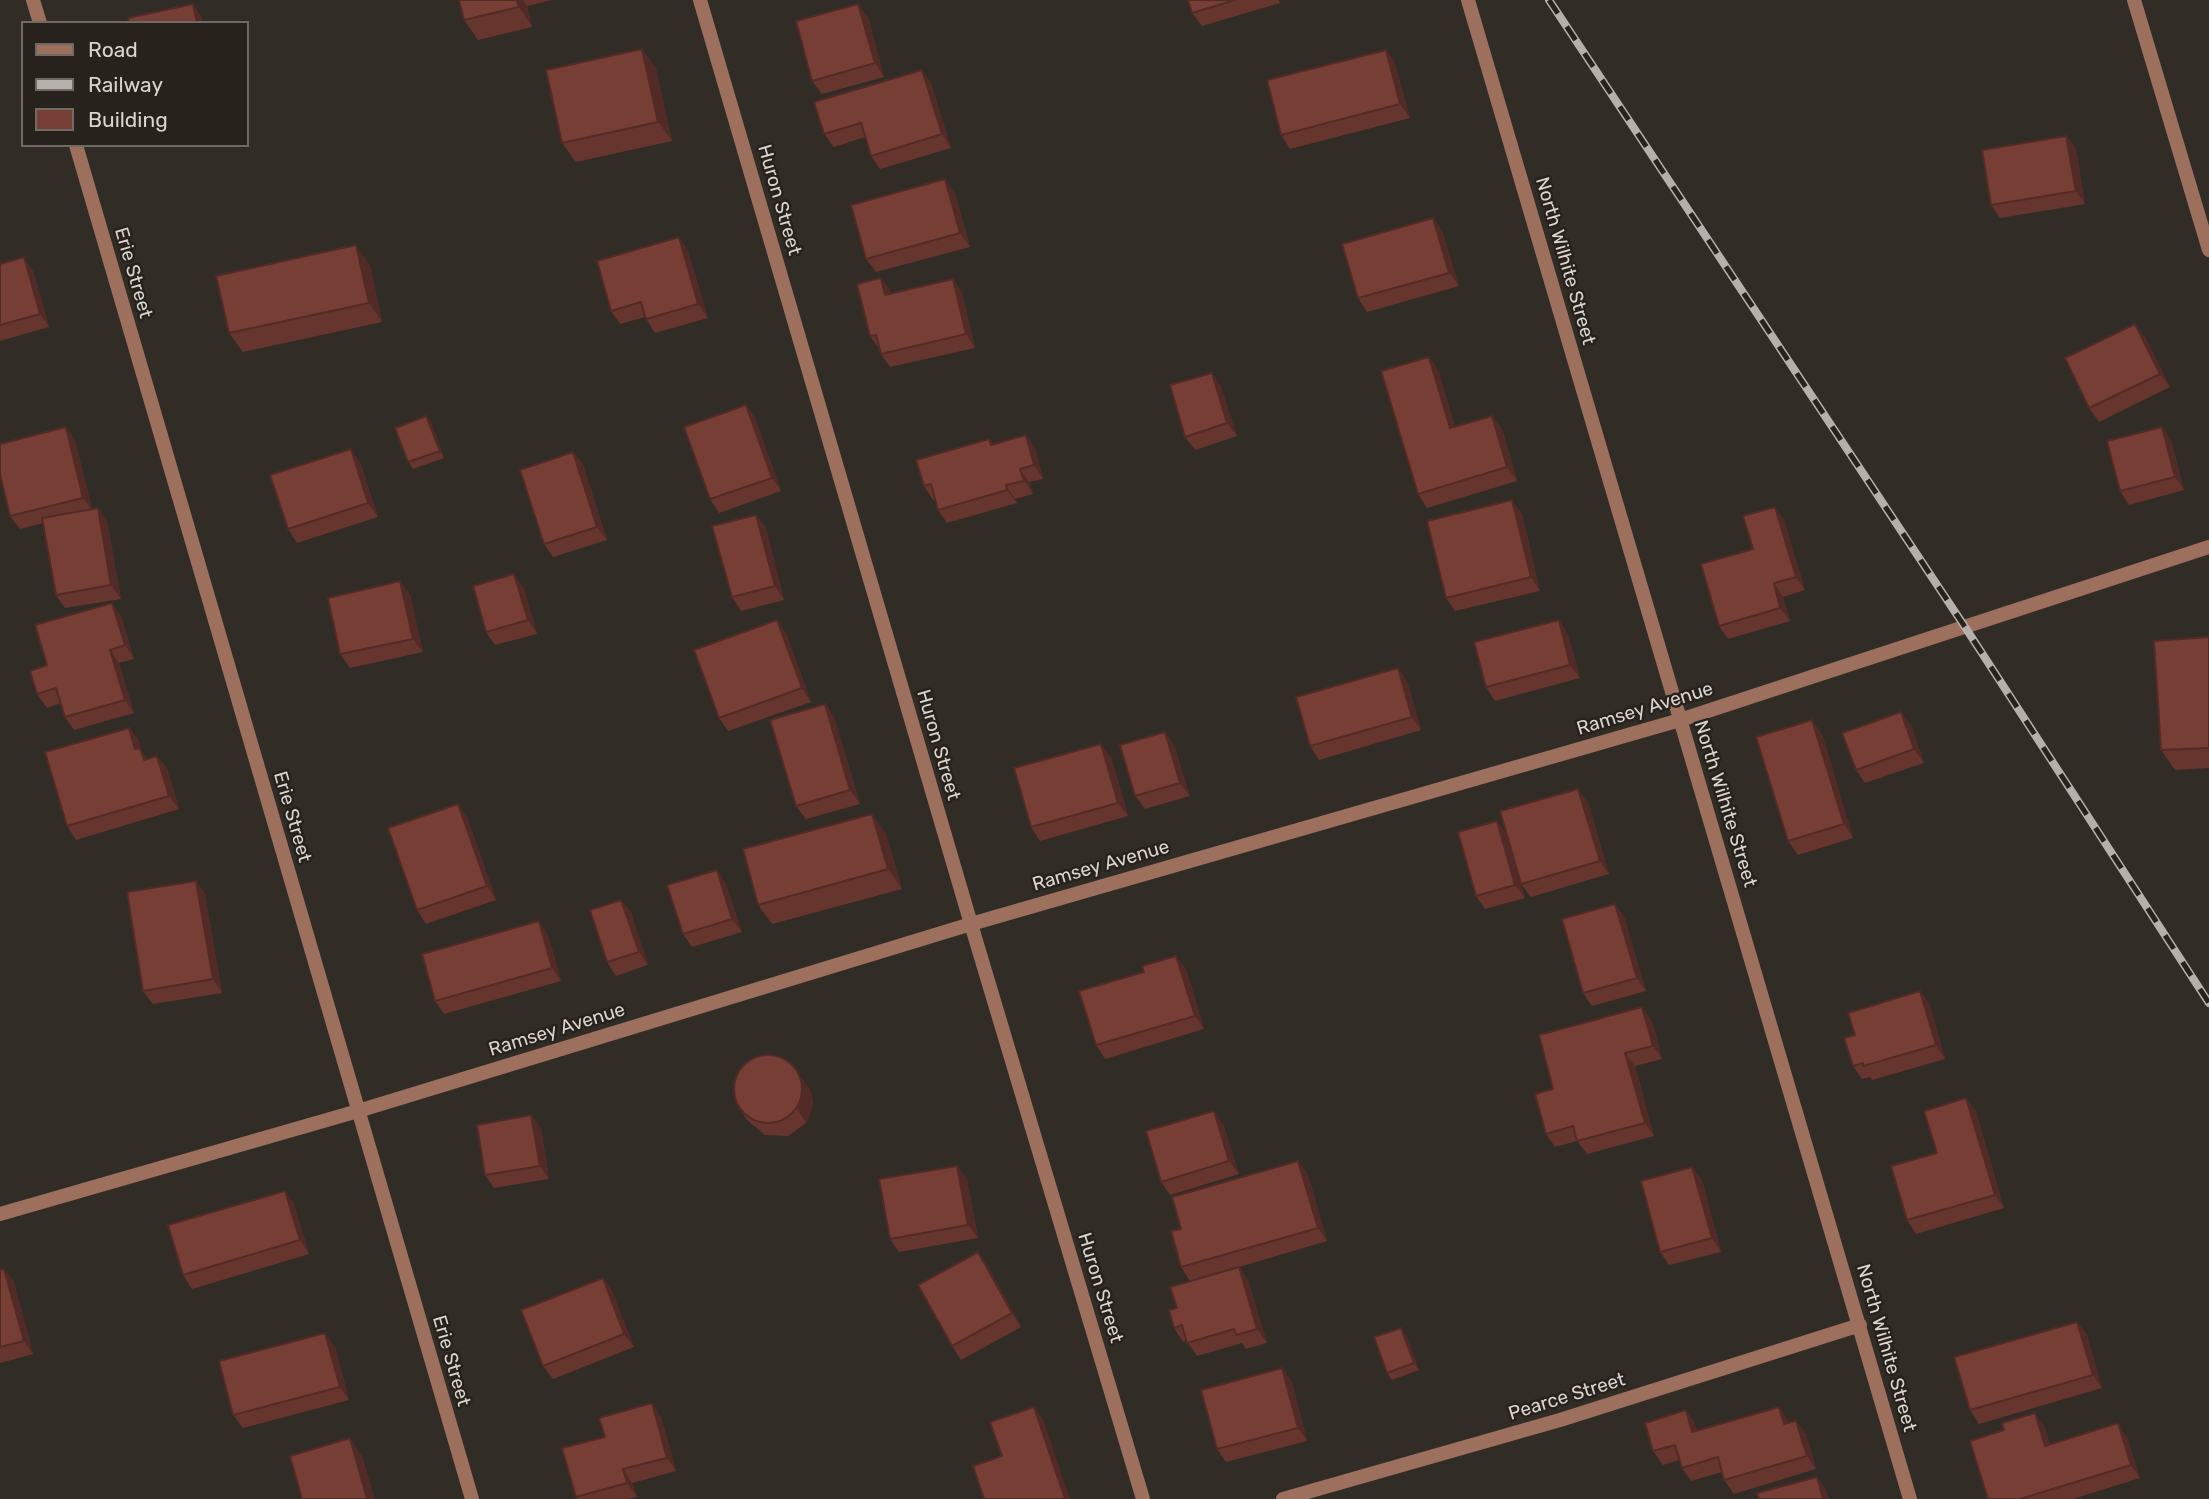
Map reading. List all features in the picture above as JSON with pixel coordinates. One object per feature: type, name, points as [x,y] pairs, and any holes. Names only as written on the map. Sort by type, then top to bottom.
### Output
[{"type":"street","points":[[33,0],[39,21]]},
{"type":"street","name":"Huron Street","points":[[700,0],[1143,1499]]},
{"type":"street","name":"North Wilhite Street","points":[[1468,0],[1910,1499]]},
{"type":"street","points":[[2134,0],[2209,250]]},
{"type":"street","name":"Erie Street","points":[[77,147],[472,1499]]},
{"type":"street","name":"Ramsey Avenue","points":[[0,1214],[358,1111],[971,924],[1680,720],[2209,547]]},
{"type":"street","name":"Pearce Street","points":[[1283,1499],[1560,1420],[1860,1325]]},
{"type":"building","points":[[459,0],[517,0],[519,7],[464,20]]},
{"type":"building","points":[[1188,0],[1235,0],[1192,13]]},
{"type":"building","points":[[193,4],[197,21],[129,21],[128,18]]},
{"type":"building","points":[[858,4],[875,63],[812,81],[796,21]]},
{"type":"building","points":[[642,49],[658,122],[562,143],[546,70]]},
{"type":"building","points":[[1386,50],[1400,104],[1281,135],[1267,80]]},
{"type":"building","points":[[922,70],[942,134],[871,156],[861,123],[824,134],[814,102]]},
{"type":"building","points":[[2066,136],[2076,191],[1991,205],[1982,150]]},
{"type":"building","points":[[945,179],[960,233],[866,259],[851,205]]},
{"type":"building","points":[[1433,218],[1449,273],[1358,298],[1342,244]]},
{"type":"building","points":[[679,237],[698,304],[646,319],[641,302],[611,311],[597,261]]},
{"type":"building","points":[[356,245],[369,303],[229,333],[216,276]]},
{"type":"building","points":[[24,257],[40,314],[0,325],[0,264]]},
{"type":"building","points":[[881,278],[885,295],[953,279],[966,334],[881,354],[876,335],[870,336],[857,284]]},
{"type":"building","points":[[2135,324],[2160,374],[2089,408],[2065,358]]},
{"type":"building","points":[[1429,357],[1450,428],[1492,416],[1507,467],[1418,494],[1381,371]]},
{"type":"building","points":[[1212,373],[1227,423],[1185,437],[1170,385]]},
{"type":"building","points":[[746,405],[772,478],[710,499],[684,427]]},
{"type":"building","points":[[426,416],[440,451],[408,462],[395,428]]},
{"type":"building","points":[[66,427],[83,498],[10,516],[0,474],[0,444]]},
{"type":"building","points":[[2162,427],[2175,477],[2120,491],[2107,441]]},
{"type":"building","points":[[1026,435],[1034,465],[1020,469],[1024,481],[1006,485],[1007,490],[938,510],[931,484],[924,486],[916,460],[989,439],[991,445]]},
{"type":"building","points":[[351,449],[368,503],[288,529],[270,475]]},
{"type":"building","points":[[573,452],[597,527],[544,544],[520,470]]},
{"type":"building","points":[[1512,500],[1531,577],[1446,598],[1427,521]]},
{"type":"building","points":[[1775,507],[1796,577],[1774,583],[1780,608],[1719,626],[1701,564],[1753,549],[1743,516]]},
{"type":"building","points":[[98,508],[111,585],[56,595],[42,518]]},
{"type":"building","points":[[756,515],[775,586],[732,597],[712,526]]},
{"type":"building","points":[[514,574],[528,620],[486,632],[473,586]]},
{"type":"building","points":[[400,581],[413,639],[340,654],[328,598]]},
{"type":"building","points":[[112,603],[125,645],[110,650],[125,700],[65,717],[56,688],[37,694],[30,671],[47,665],[35,625]]},
{"type":"building","points":[[777,620],[802,688],[719,718],[694,650]]},
{"type":"building","points":[[1559,620],[1570,665],[1486,687],[1474,642]]},
{"type":"building","points":[[2209,637],[2209,748],[2161,750],[2154,641]]},
{"type":"building","points":[[1398,668],[1412,717],[1310,746],[1296,697]]},
{"type":"building","points":[[825,704],[850,790],[796,806],[770,720]]},
{"type":"building","points":[[1901,712],[1914,749],[1856,770],[1842,733]]},
{"type":"building","points":[[1812,720],[1844,824],[1788,841],[1756,737]]},
{"type":"building","points":[[129,728],[135,749],[140,748],[144,760],[157,756],[169,796],[67,826],[45,752]]},
{"type":"building","points":[[1165,732],[1180,783],[1135,796],[1120,745]]},
{"type":"building","points":[[1101,744],[1118,803],[1031,827],[1014,768]]},
{"type":"building","points":[[1578,789],[1600,861],[1521,884],[1500,811]]},
{"type":"building","points":[[458,804],[487,886],[417,910],[388,828]]},
{"type":"building","points":[[872,814],[888,869],[758,905],[743,849]]},
{"type":"building","points":[[1497,821],[1515,885],[1476,896],[1458,832]]},
{"type":"building","points":[[717,870],[732,919],[683,934],[667,885]]},
{"type":"building","points":[[196,881],[213,979],[143,991],[127,892]]},
{"type":"building","points":[[621,900],[639,952],[607,962],[590,910]]},
{"type":"building","points":[[1615,904],[1637,978],[1583,993],[1562,919]]},
{"type":"building","points":[[539,921],[552,968],[435,1001],[422,954]]},
{"type":"building","points":[[1176,956],[1195,1016],[1096,1045],[1079,991],[1144,972],[1142,966]]},
{"type":"building","points":[[1920,991],[1936,1045],[1863,1066],[1863,1063],[1853,1066],[1844,1038],[1855,1035],[1848,1013]]},
{"type":"building","points":[[1642,1007],[1653,1046],[1625,1053],[1645,1123],[1577,1141],[1573,1126],[1546,1134],[1535,1094],[1553,1089],[1539,1035]]},
{"type":"building","points":[[761,1055],[775,1055],[787,1060],[797,1070],[802,1089],[797,1108],[787,1118],[775,1123],[761,1123],[749,1118],[739,1108],[734,1096],[734,1082],[739,1070],[749,1060]]},
{"type":"building","points":[[1966,1098],[1995,1195],[1907,1220],[1891,1166],[1937,1153],[1924,1111]]},
{"type":"building","points":[[1214,1111],[1229,1161],[1161,1182],[1146,1131]]},
{"type":"building","points":[[531,1115],[540,1166],[485,1175],[477,1125]]},
{"type":"building","points":[[1298,1161],[1318,1228],[1181,1267],[1171,1231],[1181,1229],[1172,1197]]},
{"type":"building","points":[[957,1166],[968,1225],[890,1239],[879,1179]]},
{"type":"building","points":[[1692,1167],[1712,1238],[1660,1252],[1641,1181]]},
{"type":"building","points":[[285,1191],[300,1240],[183,1275],[168,1225]]},
{"type":"building","points":[[978,1252],[1012,1313],[952,1346],[918,1285]]},
{"type":"building","points":[[1239,1267],[1257,1329],[1236,1335],[1234,1329],[1187,1343],[1182,1325],[1174,1328],[1169,1310],[1177,1308],[1170,1287]]},
{"type":"building","points":[[4,1269],[24,1341],[0,1347],[0,1270]]},
{"type":"building","points":[[603,1278],[624,1334],[543,1366],[521,1310]]},
{"type":"building","points":[[2077,1322],[2093,1375],[1970,1410],[1954,1357]]},
{"type":"building","points":[[1401,1328],[1414,1363],[1387,1373],[1374,1337]]},
{"type":"building","points":[[325,1333],[340,1387],[233,1415],[219,1361]]},
{"type":"building","points":[[1282,1368],[1298,1428],[1217,1449],[1201,1390]]},
{"type":"building","points":[[652,1403],[667,1458],[623,1469],[627,1483],[576,1497],[562,1448],[605,1437],[599,1418]]},
{"type":"building","points":[[1034,1407],[1065,1499],[984,1499],[973,1466],[1002,1456],[990,1422]]},
{"type":"building","points":[[1779,1407],[1784,1424],[1796,1421],[1807,1456],[1724,1480],[1718,1457],[1682,1468],[1675,1445],[1653,1451],[1645,1423],[1686,1410],[1692,1432]]},
{"type":"building","points":[[2035,1413],[2045,1446],[2118,1423],[2131,1465],[2020,1499],[1988,1499],[1970,1441],[2004,1430],[2002,1423]]},
{"type":"building","points":[[350,1438],[367,1499],[302,1499],[290,1456]]},
{"type":"building","points":[[1817,1477],[1823,1499],[1759,1499],[1757,1493]]},
{"type":"railway","points":[[1549,0],[1965,627],[2209,1003]]}]
